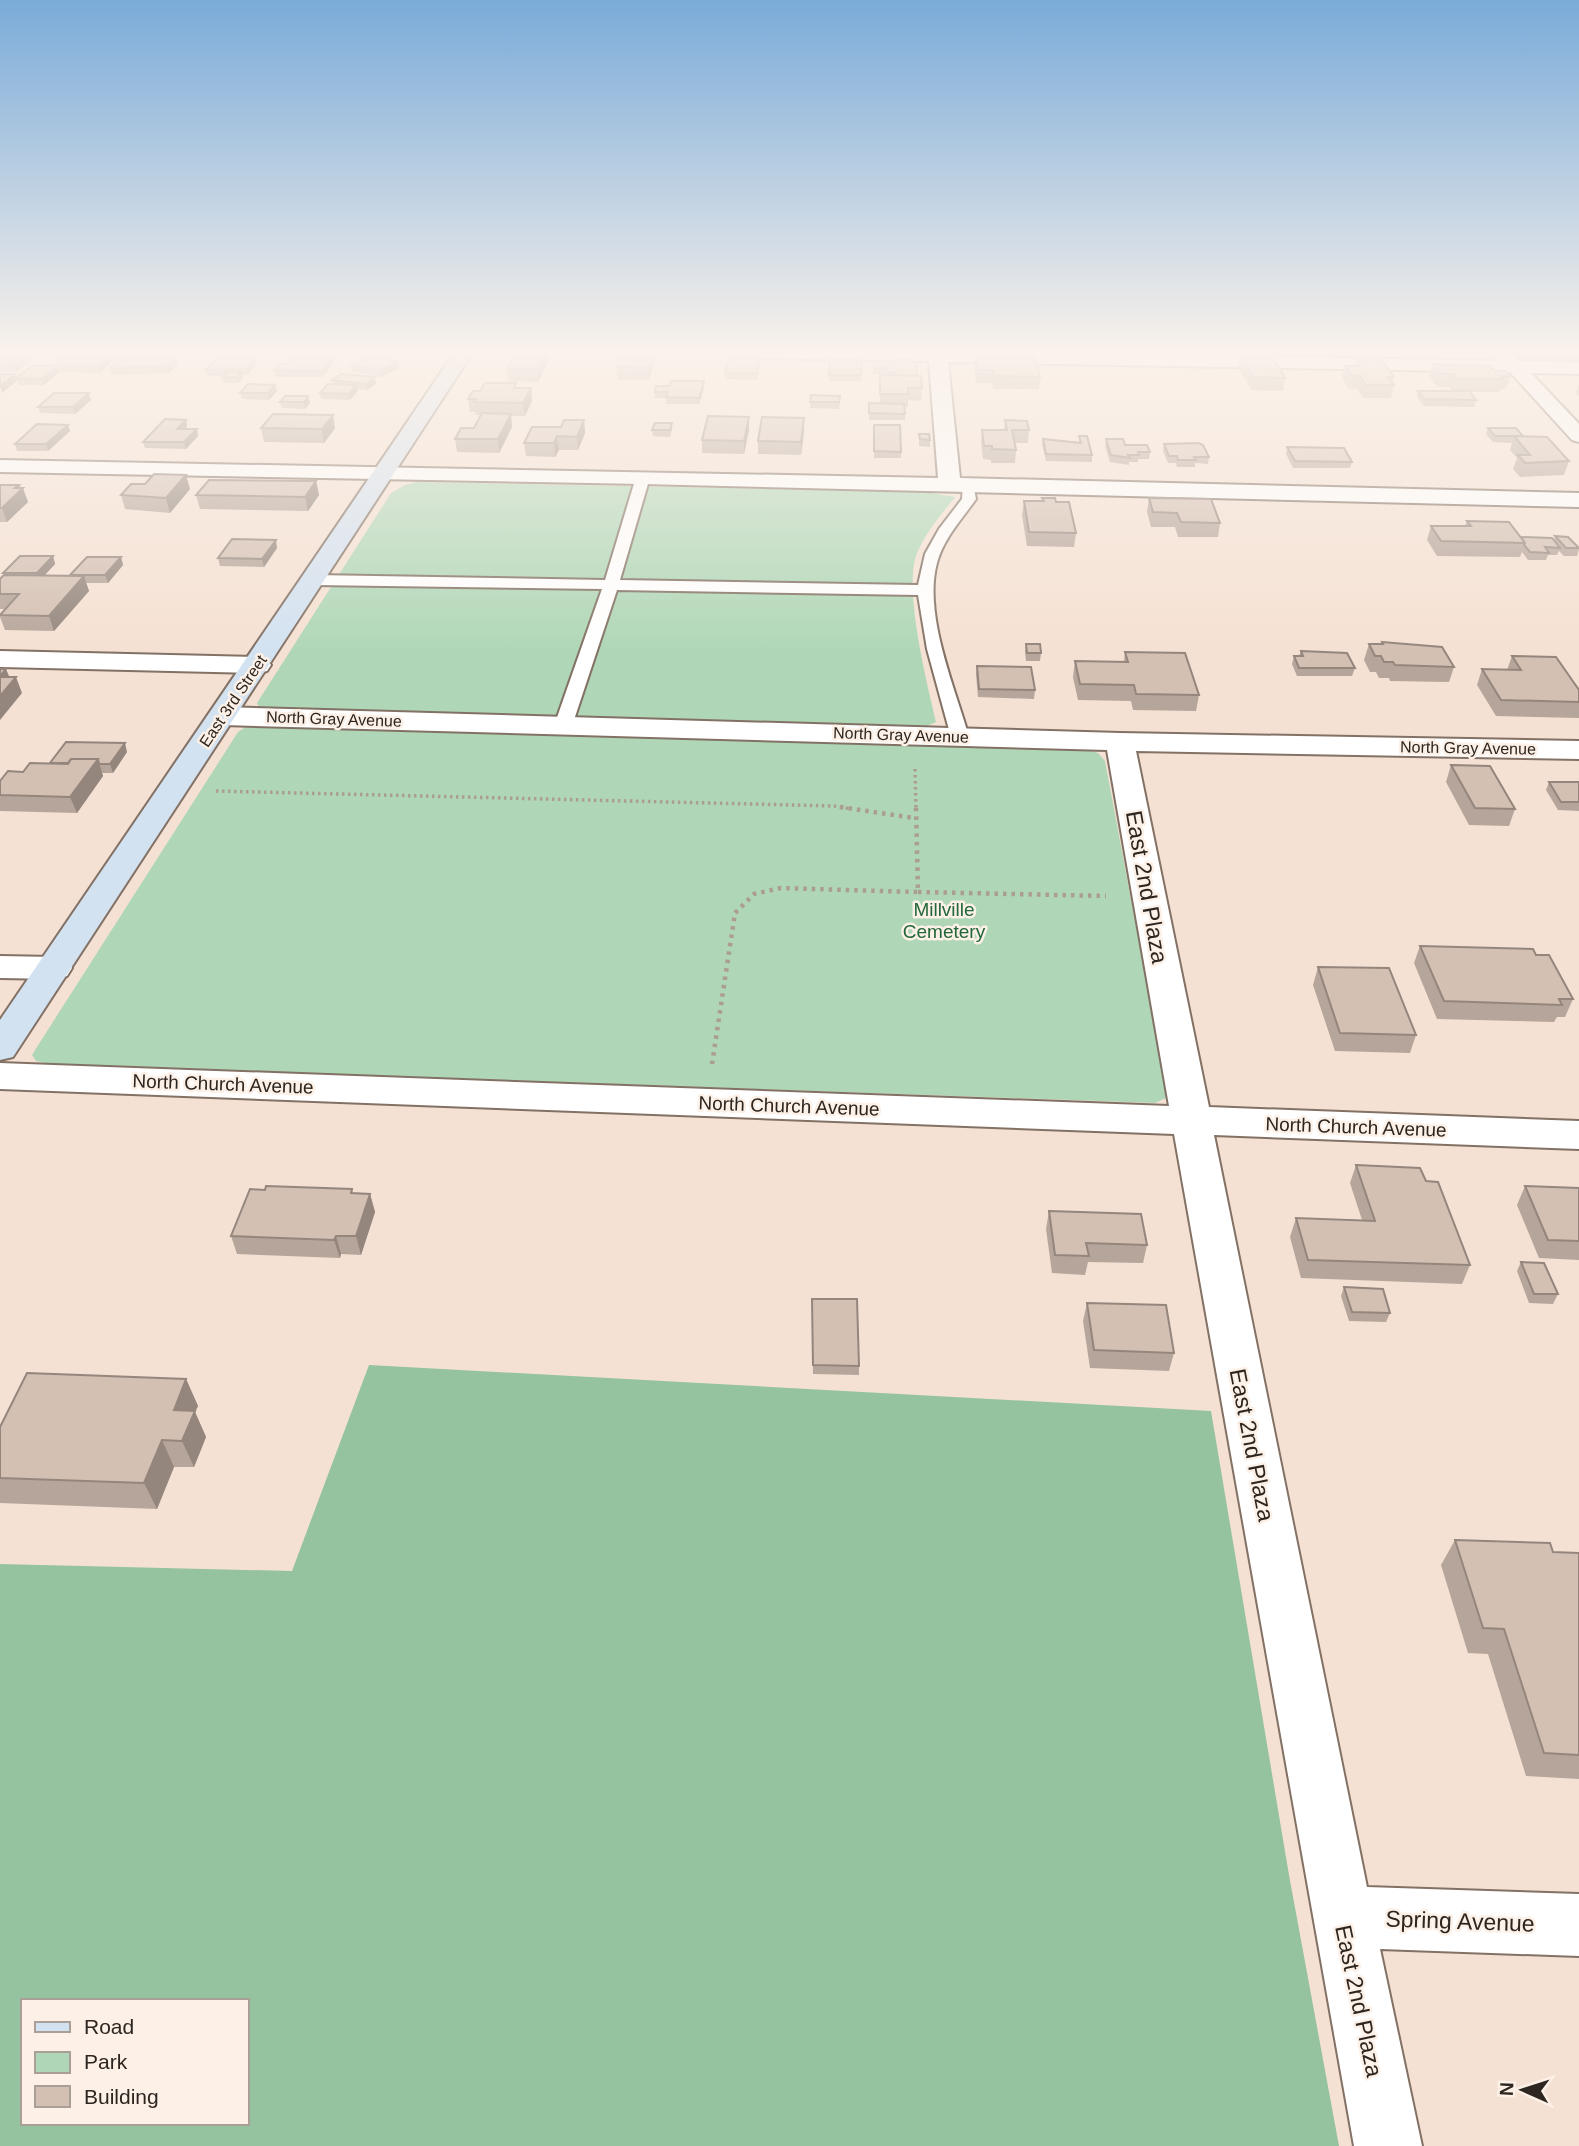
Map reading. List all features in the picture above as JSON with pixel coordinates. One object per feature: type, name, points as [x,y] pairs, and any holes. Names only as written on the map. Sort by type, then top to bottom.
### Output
[{"type":"street","name":"East 3rd Street","points":[[0,1048],[399,452]]},
{"type":"street","points":[[954,452],[959,486]]},
{"type":"street","points":[[0,466],[643,477],[1579,500]]},
{"type":"street","points":[[0,659],[257,665]]},
{"type":"street","name":"North Gray Avenue","points":[[223,716],[1120,742],[1579,750]]},
{"type":"street","name":"East 2nd Plaza","points":[[1120,742],[1190,1121],[1388,2146]]},
{"type":"street","points":[[0,967],[54,968]]},
{"type":"street","name":"North Church Avenue","points":[[0,1076],[1579,1135]]},
{"type":"street","name":"Spring Avenue","points":[[1342,1917],[1579,1925]]},
{"type":"lane","points":[[563,726],[611,585],[643,477]]},
{"type":"lane","points":[[959,486],[969,499],[942,533],[929,565],[926,590],[929,619],[960,737]]},
{"type":"lane","points":[[314,580],[926,590]]},
{"type":"path","points":[[915,735],[914,818],[918,892]]},
{"type":"path","points":[[173,790],[834,807],[914,818]]},
{"type":"path","points":[[706,1103],[735,913],[754,894],[781,888],[1149,896]]},
{"type":"green space","points":[[418,482],[926,492],[955,497],[923,540],[913,572],[918,638],[936,722],[925,727],[259,708],[257,703],[391,493],[405,485]]},
{"type":"green space","name":"Millville Cemetery","points":[[247,726],[1085,749],[1098,753],[1105,761],[1167,1091],[1166,1098],[1155,1103],[49,1064],[36,1061],[32,1055],[35,1050],[238,732]]},
{"type":"green space","points":[[369,1365],[1211,1411],[1289,1875],[1339,2146],[0,2146],[0,1564],[292,1571]]},
{"type":"building","points":[[1091,452],[1092,455],[1046,454]]},
{"type":"building","points":[[1110,452],[1138,452],[1139,455],[1128,455],[1130,458],[1111,455]]},
{"type":"building","points":[[1167,452],[1207,452],[1209,457],[1178,460],[1177,456],[1169,456]]},
{"type":"building","points":[[1290,452],[1346,452],[1352,462],[1295,461]]},
{"type":"building","points":[[1528,452],[1561,452],[1569,461],[1525,463],[1518,455],[1530,455]]},
{"type":"building","points":[[154,474],[186,475],[166,498],[121,495],[131,484],[145,484]]},
{"type":"building","points":[[209,480],[316,481],[305,497],[196,495]]},
{"type":"building","points":[[0,485],[19,485],[15,488],[23,488],[0,508]]},
{"type":"building","points":[[1042,498],[1069,502],[1076,533],[1029,532],[1024,501],[1044,501]]},
{"type":"building","points":[[1149,498],[1211,499],[1220,523],[1181,522],[1177,513],[1153,512]]},
{"type":"building","points":[[1467,521],[1509,522],[1525,543],[1441,541],[1431,526],[1471,526]]},
{"type":"building","points":[[1555,536],[1568,537],[1579,548],[1566,548]]},
{"type":"building","points":[[1521,537],[1552,538],[1560,548],[1545,547],[1549,553],[1530,552]]},
{"type":"building","points":[[232,539],[276,540],[262,559],[218,558]]},
{"type":"building","points":[[20,556],[53,556],[37,573],[3,573]]},
{"type":"building","points":[[87,557],[121,557],[105,575],[70,575]]},
{"type":"building","points":[[4,575],[84,576],[49,616],[0,615],[19,594],[0,594],[0,579]]},
{"type":"building","points":[[1382,642],[1442,647],[1454,667],[1395,665],[1393,662],[1384,662],[1381,656],[1375,656],[1369,644],[1383,644]]},
{"type":"building","points":[[1026,644],[1040,644],[1041,653],[1027,653]]},
{"type":"building","points":[[1301,651],[1347,653],[1355,668],[1299,668],[1294,656],[1303,656]]},
{"type":"building","points":[[1125,652],[1185,653],[1199,695],[1136,694],[1134,685],[1080,684],[1075,661],[1128,662]]},
{"type":"building","points":[[1512,656],[1556,657],[1579,690],[1579,702],[1501,700],[1482,669],[1521,670]]},
{"type":"building","points":[[977,666],[1031,667],[1035,690],[979,689]]},
{"type":"building","points":[[0,677],[16,677],[0,696]]},
{"type":"building","points":[[66,742],[125,743],[110,764],[99,764],[98,759],[71,759],[68,763],[50,763]]},
{"type":"building","points":[[71,759],[98,759],[70,797],[0,795],[0,781],[8,771],[23,772],[30,763],[68,764]]},
{"type":"building","points":[[1451,765],[1490,766],[1515,809],[1475,808]]},
{"type":"building","points":[[1549,782],[1579,782],[1579,802],[1561,802]]},
{"type":"building","points":[[1420,946],[1533,949],[1536,955],[1549,955],[1573,999],[1559,999],[1562,1005],[1444,1001]]},
{"type":"building","points":[[1318,967],[1389,968],[1416,1035],[1340,1033]]},
{"type":"building","points":[[1356,1165],[1420,1168],[1426,1181],[1438,1182],[1470,1265],[1308,1260],[1296,1218],[1375,1221]]},
{"type":"building","points":[[266,1186],[352,1189],[351,1193],[370,1194],[356,1236],[336,1236],[334,1240],[231,1236],[250,1189],[265,1190]]},
{"type":"building","points":[[1525,1186],[1579,1188],[1579,1241],[1548,1240]]},
{"type":"building","points":[[1049,1211],[1141,1214],[1147,1245],[1086,1243],[1089,1256],[1055,1255]]},
{"type":"building","points":[[1521,1262],[1544,1263],[1558,1294],[1534,1294]]},
{"type":"building","points":[[1344,1287],[1383,1289],[1390,1313],[1352,1312]]},
{"type":"building","points":[[812,1299],[857,1299],[859,1366],[813,1365]]},
{"type":"building","points":[[1087,1303],[1166,1305],[1174,1353],[1094,1350]]},
{"type":"building","points":[[27,1373],[186,1379],[174,1410],[195,1411],[182,1441],[162,1440],[144,1483],[0,1478],[0,1427]]},
{"type":"building","points":[[1455,1540],[1550,1543],[1553,1552],[1579,1553],[1579,1755],[1544,1753],[1504,1629],[1483,1628]]}]
